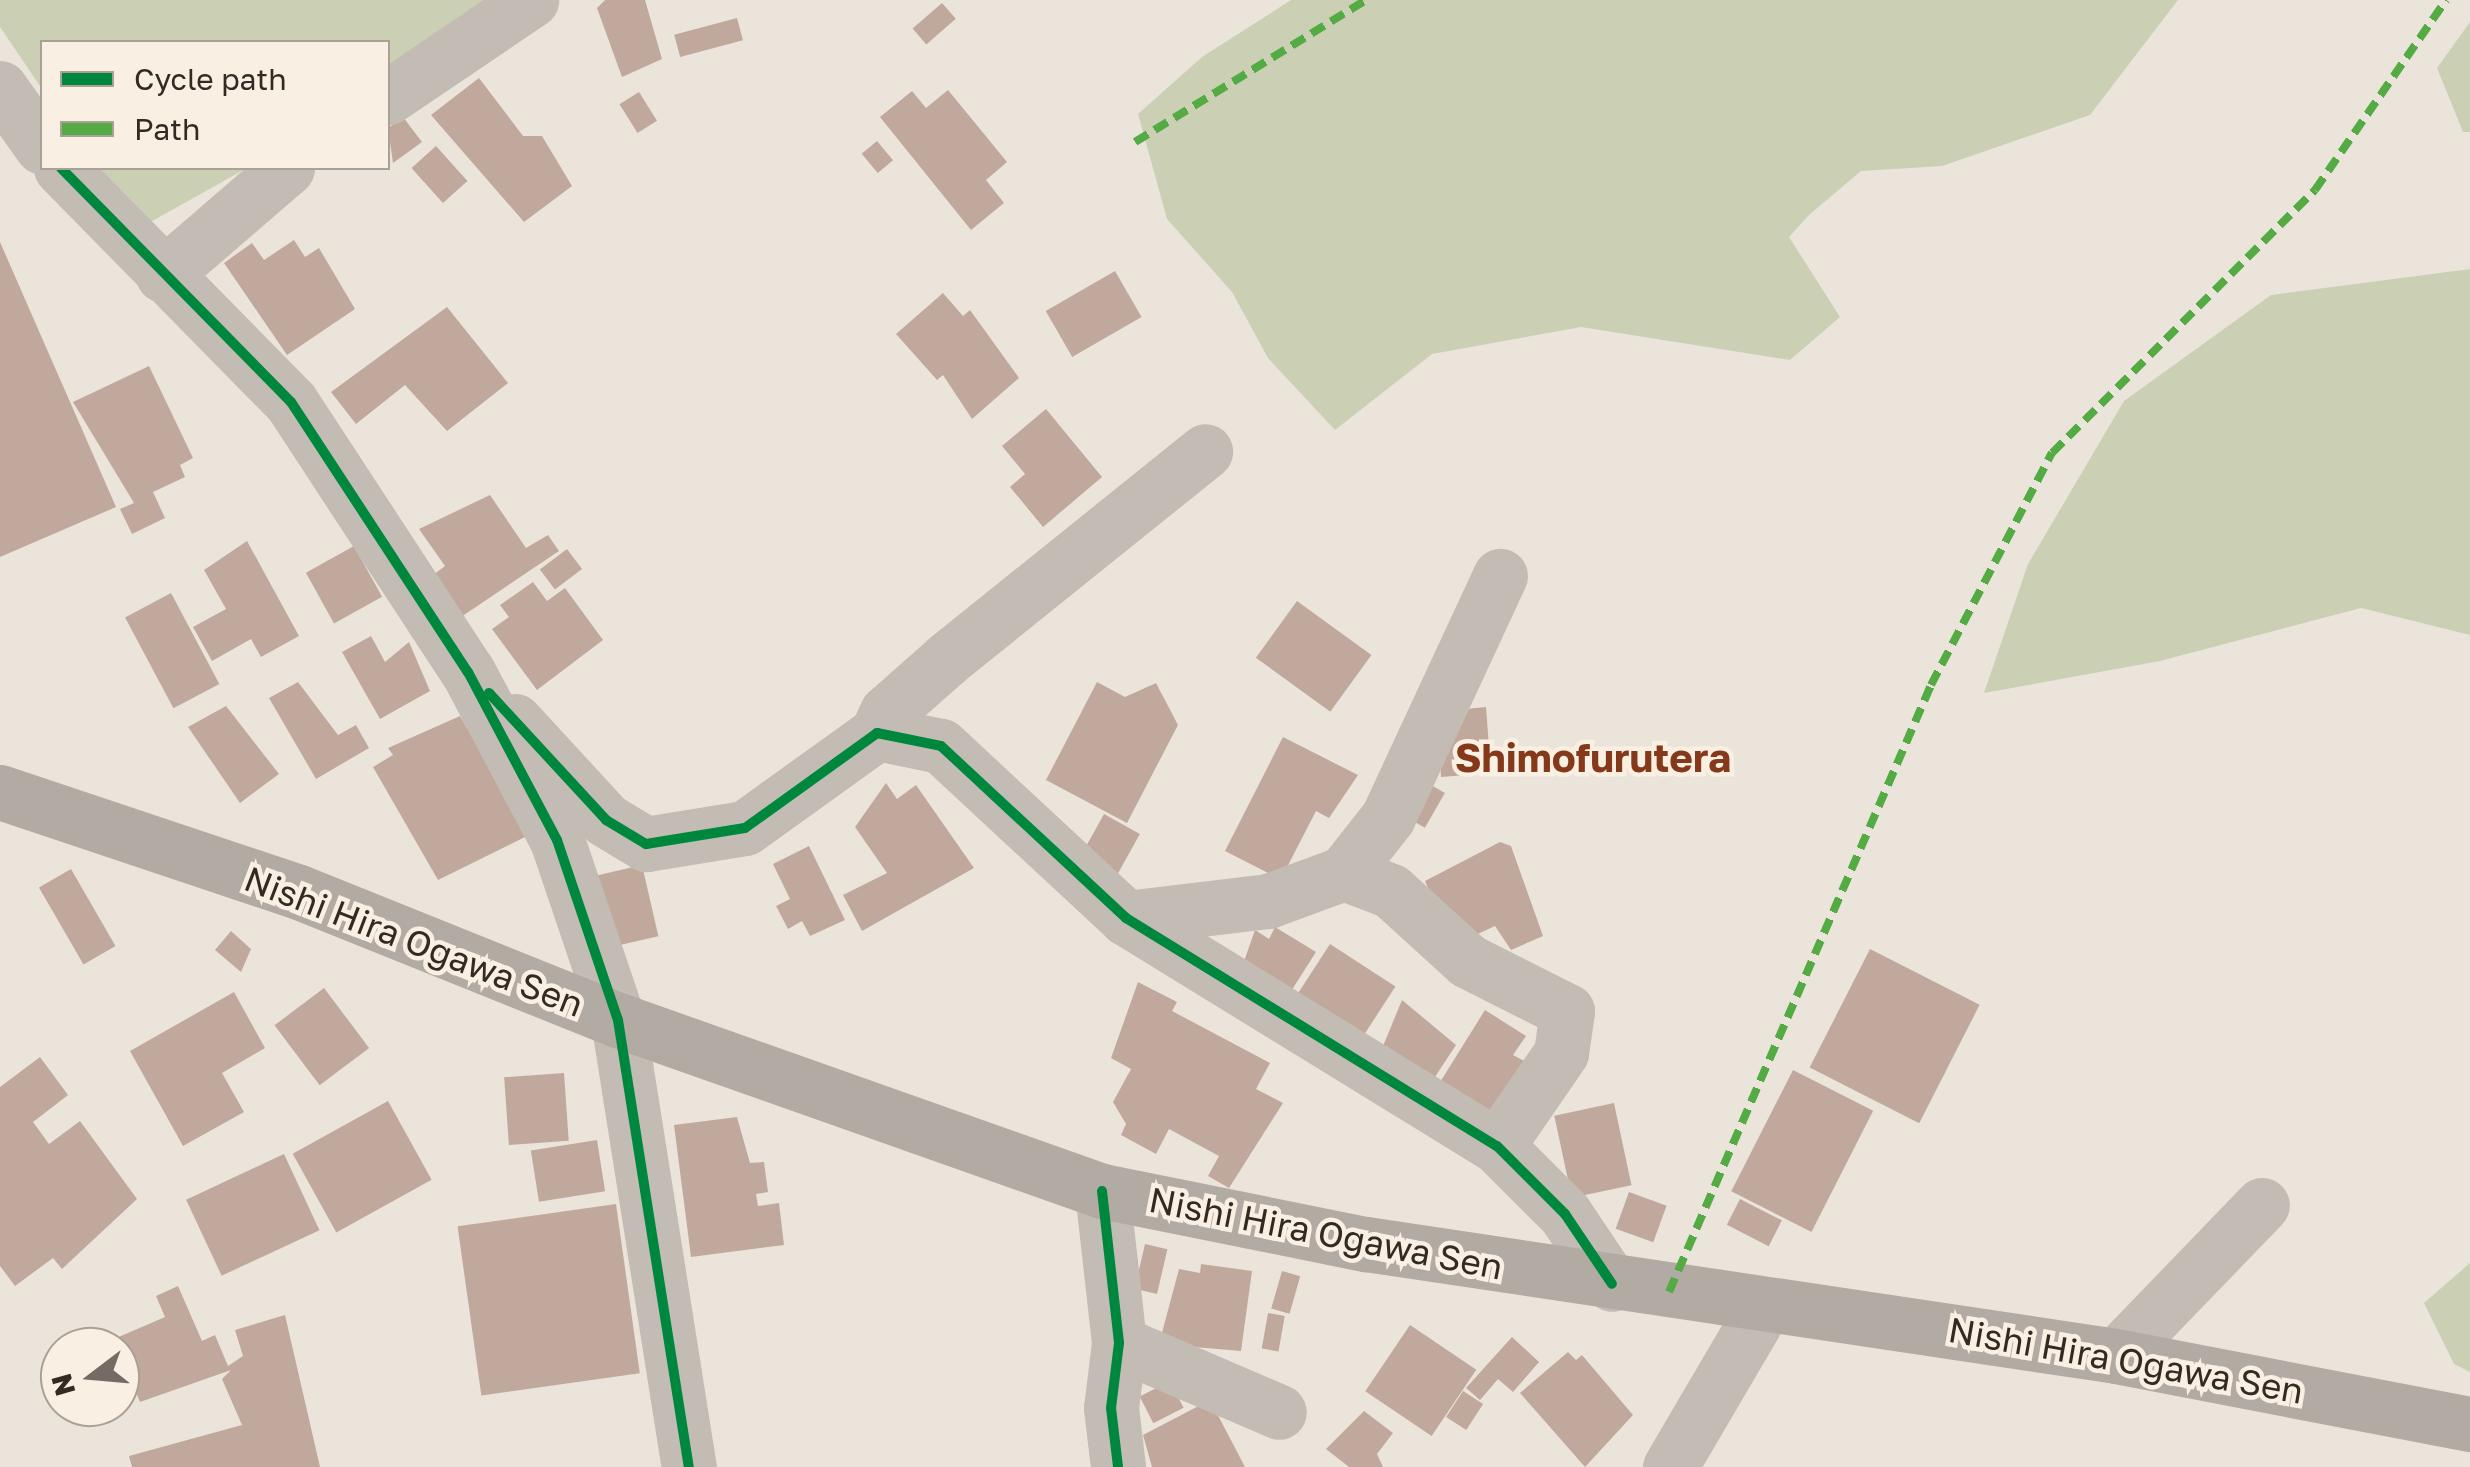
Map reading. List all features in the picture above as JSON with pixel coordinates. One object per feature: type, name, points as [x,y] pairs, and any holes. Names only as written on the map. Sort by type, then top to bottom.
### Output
[{"type":"main road","name":"Nishi Hira Ogawa Sen","points":[[0,792],[300,892],[618,1020],[1102,1191],[1612,1284],[2116,1356],[2470,1424]]},
{"type":"street","points":[[390,96],[532,0]]},
{"type":"street","points":[[0,88],[40,145]]},
{"type":"street","points":[[64,170],[290,402],[468,672],[557,840],[618,1020],[688,1467]]},
{"type":"street","points":[[163,275],[285,170]]},
{"type":"street","points":[[468,672],[606,820],[646,844],[746,828],[877,733],[887,712],[948,658],[1205,452]]},
{"type":"street","points":[[1126,918],[1268,901],[1344,873],[1388,817],[1500,576]]},
{"type":"street","points":[[877,733],[941,746],[1126,918],[1497,1146],[1566,1214],[1612,1284]]},
{"type":"street","points":[[1344,873],[1391,891],[1468,961],[1568,1011],[1561,1053],[1497,1146]]},
{"type":"street","points":[[1102,1191],[1119,1343],[1111,1408],[1118,1467]]},
{"type":"street","points":[[2116,1356],[2262,1206]]},
{"type":"street","points":[[1670,1467],[1764,1307]]},
{"type":"street","points":[[1119,1343],[1280,1412]]},
{"type":"green space","points":[[0,0],[494,0],[390,72],[390,40],[40,40],[40,86],[0,27]]},
{"type":"green space","points":[[1291,0],[2178,0],[2090,115],[1942,166],[1861,171],[1809,215],[1789,237],[1840,317],[1790,360],[1581,327],[1432,354],[1335,430],[1268,358],[1232,292],[1167,219],[1138,114],[1202,57]]},
{"type":"green space","points":[[2470,22],[2470,132],[2463,132],[2437,68]]},
{"type":"green space","points":[[100,170],[243,170],[147,224]]},
{"type":"green space","points":[[2470,269],[2470,635],[2361,608],[2160,661],[1984,693],[2028,564],[2124,401],[2271,295]]},
{"type":"green space","points":[[2470,1263],[2470,1372],[2454,1364],[2424,1303]]},
{"type":"building","points":[[605,0],[645,0],[662,59],[622,77],[597,8]]},
{"type":"building","points":[[942,3],[956,19],[926,44],[913,29]]},
{"type":"building","points":[[737,18],[743,40],[680,57],[674,35]]},
{"type":"building","points":[[479,78],[523,136],[542,136],[572,186],[524,222],[431,115]]},
{"type":"building","points":[[948,90],[1007,162],[986,180],[1004,203],[971,230],[880,117],[912,91],[926,108]]},
{"type":"building","points":[[639,92],[657,121],[638,133],[619,104]]},
{"type":"building","points":[[403,117],[422,142],[393,163],[390,142],[390,127]]},
{"type":"building","points":[[877,141],[893,160],[878,173],[862,154]]},
{"type":"building","points":[[436,146],[467,181],[443,203],[411,168]]},
{"type":"building","points":[[294,240],[305,257],[319,248],[355,309],[287,355],[224,263],[252,243],[264,260]]},
{"type":"building","points":[[0,242],[116,507],[0,557]]},
{"type":"building","points":[[1115,271],[1142,317],[1072,357],[1046,311]]},
{"type":"building","points":[[943,293],[963,316],[970,310],[1019,378],[972,419],[943,375],[937,380],[896,334]]},
{"type":"building","points":[[447,307],[508,383],[447,431],[405,385],[356,424],[331,392]]},
{"type":"building","points":[[149,366],[193,458],[180,465],[185,477],[153,492],[165,518],[132,534],[120,509],[134,503],[73,402]]},
{"type":"building","points":[[1046,409],[1102,477],[1043,527],[1010,487],[1025,474],[1002,446]]},
{"type":"building","points":[[490,495],[526,548],[548,535],[559,551],[461,617],[433,575],[445,566],[419,529]]},
{"type":"building","points":[[247,541],[299,636],[261,657],[251,639],[212,661],[193,627],[226,609],[204,570]]},
{"type":"building","points":[[354,546],[382,597],[334,623],[306,573]]},
{"type":"building","points":[[567,549],[582,569],[555,589],[540,569]]},
{"type":"building","points":[[533,582],[547,601],[565,588],[603,640],[537,690],[492,629],[509,617],[500,605]]},
{"type":"building","points":[[171,593],[219,684],[173,708],[125,617]]},
{"type":"building","points":[[1297,601],[1371,655],[1330,712],[1256,658]]},
{"type":"building","points":[[371,636],[385,662],[409,642],[430,691],[380,719],[342,652]]},
{"type":"building","points":[[298,682],[338,735],[356,725],[369,748],[316,779],[269,698]]},
{"type":"building","points":[[1097,682],[1125,697],[1156,683],[1178,725],[1127,823],[1046,780]]},
{"type":"building","points":[[226,706],[279,774],[240,803],[188,727]]},
{"type":"building","points":[[1486,707],[1491,773],[1441,777],[1440,755],[1465,709]]},
{"type":"building","points":[[460,716],[529,835],[438,880],[373,767],[393,755],[388,748]]},
{"type":"building","points":[[1283,737],[1358,775],[1329,818],[1316,811],[1283,875],[1274,876],[1225,851]]},
{"type":"building","points":[[886,783],[897,799],[916,785],[974,868],[862,931],[843,895],[887,873],[855,827]]},
{"type":"building","points":[[1431,785],[1445,793],[1425,828],[1411,820]]},
{"type":"building","points":[[1104,814],[1140,834],[1118,873],[1082,853]]},
{"type":"building","points":[[1500,842],[1511,846],[1543,936],[1511,950],[1495,926],[1467,939],[1441,919],[1425,881]]},
{"type":"building","points":[[809,846],[845,920],[810,936],[802,921],[788,929],[776,906],[790,899],[773,864]]},
{"type":"building","points":[[642,865],[658,936],[607,948],[590,877]]},
{"type":"building","points":[[71,869],[116,946],[83,965],[39,888]]},
{"type":"building","points":[[1275,927],[1316,952],[1288,996],[1242,967],[1255,930],[1269,939]]},
{"type":"building","points":[[231,931],[251,949],[241,972],[215,950]]},
{"type":"building","points":[[1330,944],[1395,986],[1355,1049],[1289,1007]]},
{"type":"building","points":[[1870,949],[1980,1005],[1919,1123],[1810,1068]]},
{"type":"building","points":[[1138,982],[1177,1002],[1172,1011],[1270,1063],[1256,1089],[1283,1103],[1229,1188],[1208,1176],[1219,1156],[1169,1129],[1156,1154],[1121,1135],[1126,1124],[1113,1102],[1131,1069],[1111,1058]]},
{"type":"building","points":[[324,988],[369,1048],[320,1085],[274,1025]]},
{"type":"building","points":[[234,992],[265,1048],[222,1073],[244,1112],[183,1146],[130,1051]]},
{"type":"building","points":[[1402,1000],[1456,1045],[1431,1083],[1381,1051]]},
{"type":"building","points":[[1485,1010],[1526,1036],[1513,1055],[1526,1062],[1489,1120],[1437,1087]]},
{"type":"building","points":[[40,1057],[68,1095],[33,1122],[49,1144],[80,1121],[137,1199],[62,1269],[53,1258],[15,1286],[0,1266],[0,1087]]},
{"type":"building","points":[[1793,1070],[1873,1111],[1811,1232],[1731,1191]]},
{"type":"building","points":[[564,1073],[569,1141],[509,1145],[504,1077]]},
{"type":"building","points":[[388,1101],[432,1180],[336,1233],[293,1154]]},
{"type":"building","points":[[1614,1103],[1631,1185],[1572,1198],[1554,1116]]},
{"type":"building","points":[[737,1117],[750,1163],[764,1162],[768,1192],[756,1194],[758,1206],[779,1203],[784,1245],[691,1257],[674,1125]]},
{"type":"building","points":[[597,1140],[605,1191],[539,1202],[531,1150]]},
{"type":"building","points":[[284,1154],[319,1230],[222,1276],[186,1200]]},
{"type":"building","points":[[1629,1192],[1667,1206],[1653,1242],[1616,1229]]},
{"type":"building","points":[[1740,1199],[1782,1220],[1769,1246],[1727,1225]]},
{"type":"building","points":[[616,1204],[640,1373],[481,1396],[458,1226]]},
{"type":"building","points":[[1145,1244],[1167,1249],[1157,1294],[1135,1289]]},
{"type":"building","points":[[1201,1264],[1252,1271],[1241,1351],[1159,1344],[1179,1269],[1200,1273]]},
{"type":"building","points":[[1282,1271],[1300,1276],[1290,1314],[1271,1308]]},
{"type":"building","points":[[178,1286],[202,1341],[215,1335],[228,1366],[243,1356],[235,1330],[285,1315],[320,1467],[132,1467],[129,1456],[242,1425],[222,1379],[231,1370],[140,1402],[140,1328],[165,1317],[156,1296]]},
{"type":"building","points":[[1268,1313],[1285,1316],[1278,1351],[1262,1348]]},
{"type":"building","points":[[1410,1325],[1476,1370],[1432,1436],[1365,1391]]},
{"type":"building","points":[[1512,1337],[1539,1362],[1513,1392],[1498,1379],[1480,1400],[1466,1388]]},
{"type":"building","points":[[1568,1352],[1576,1360],[1582,1355],[1633,1415],[1585,1467],[1520,1393]]},
{"type":"building","points":[[1170,1381],[1184,1408],[1153,1423],[1140,1396]]},
{"type":"building","points":[[1463,1391],[1483,1404],[1466,1430],[1446,1417]]},
{"type":"building","points":[[1210,1400],[1245,1467],[1152,1467],[1143,1435]]},
{"type":"building","points":[[1364,1411],[1393,1433],[1377,1454],[1383,1467],[1349,1467],[1326,1449]]},
{"type":"marked path","points":[[1135,142],[1366,0]]},
{"type":"marked path","points":[[1669,1292],[1931,685],[2052,453],[2315,190],[2446,0]]},
{"type":"cycle path","points":[[63,170],[291,402],[468,672],[557,840],[618,1020],[689,1467]]},
{"type":"cycle path","points":[[489,693],[606,820],[646,844],[745,828],[877,733],[941,746],[1126,918],[1497,1146],[1565,1214],[1612,1284]]},
{"type":"cycle path","points":[[1102,1191],[1119,1343],[1111,1408],[1118,1467]]},
{"type":"district","name":"Shimofurutera","points":[[1593,757]]}]
